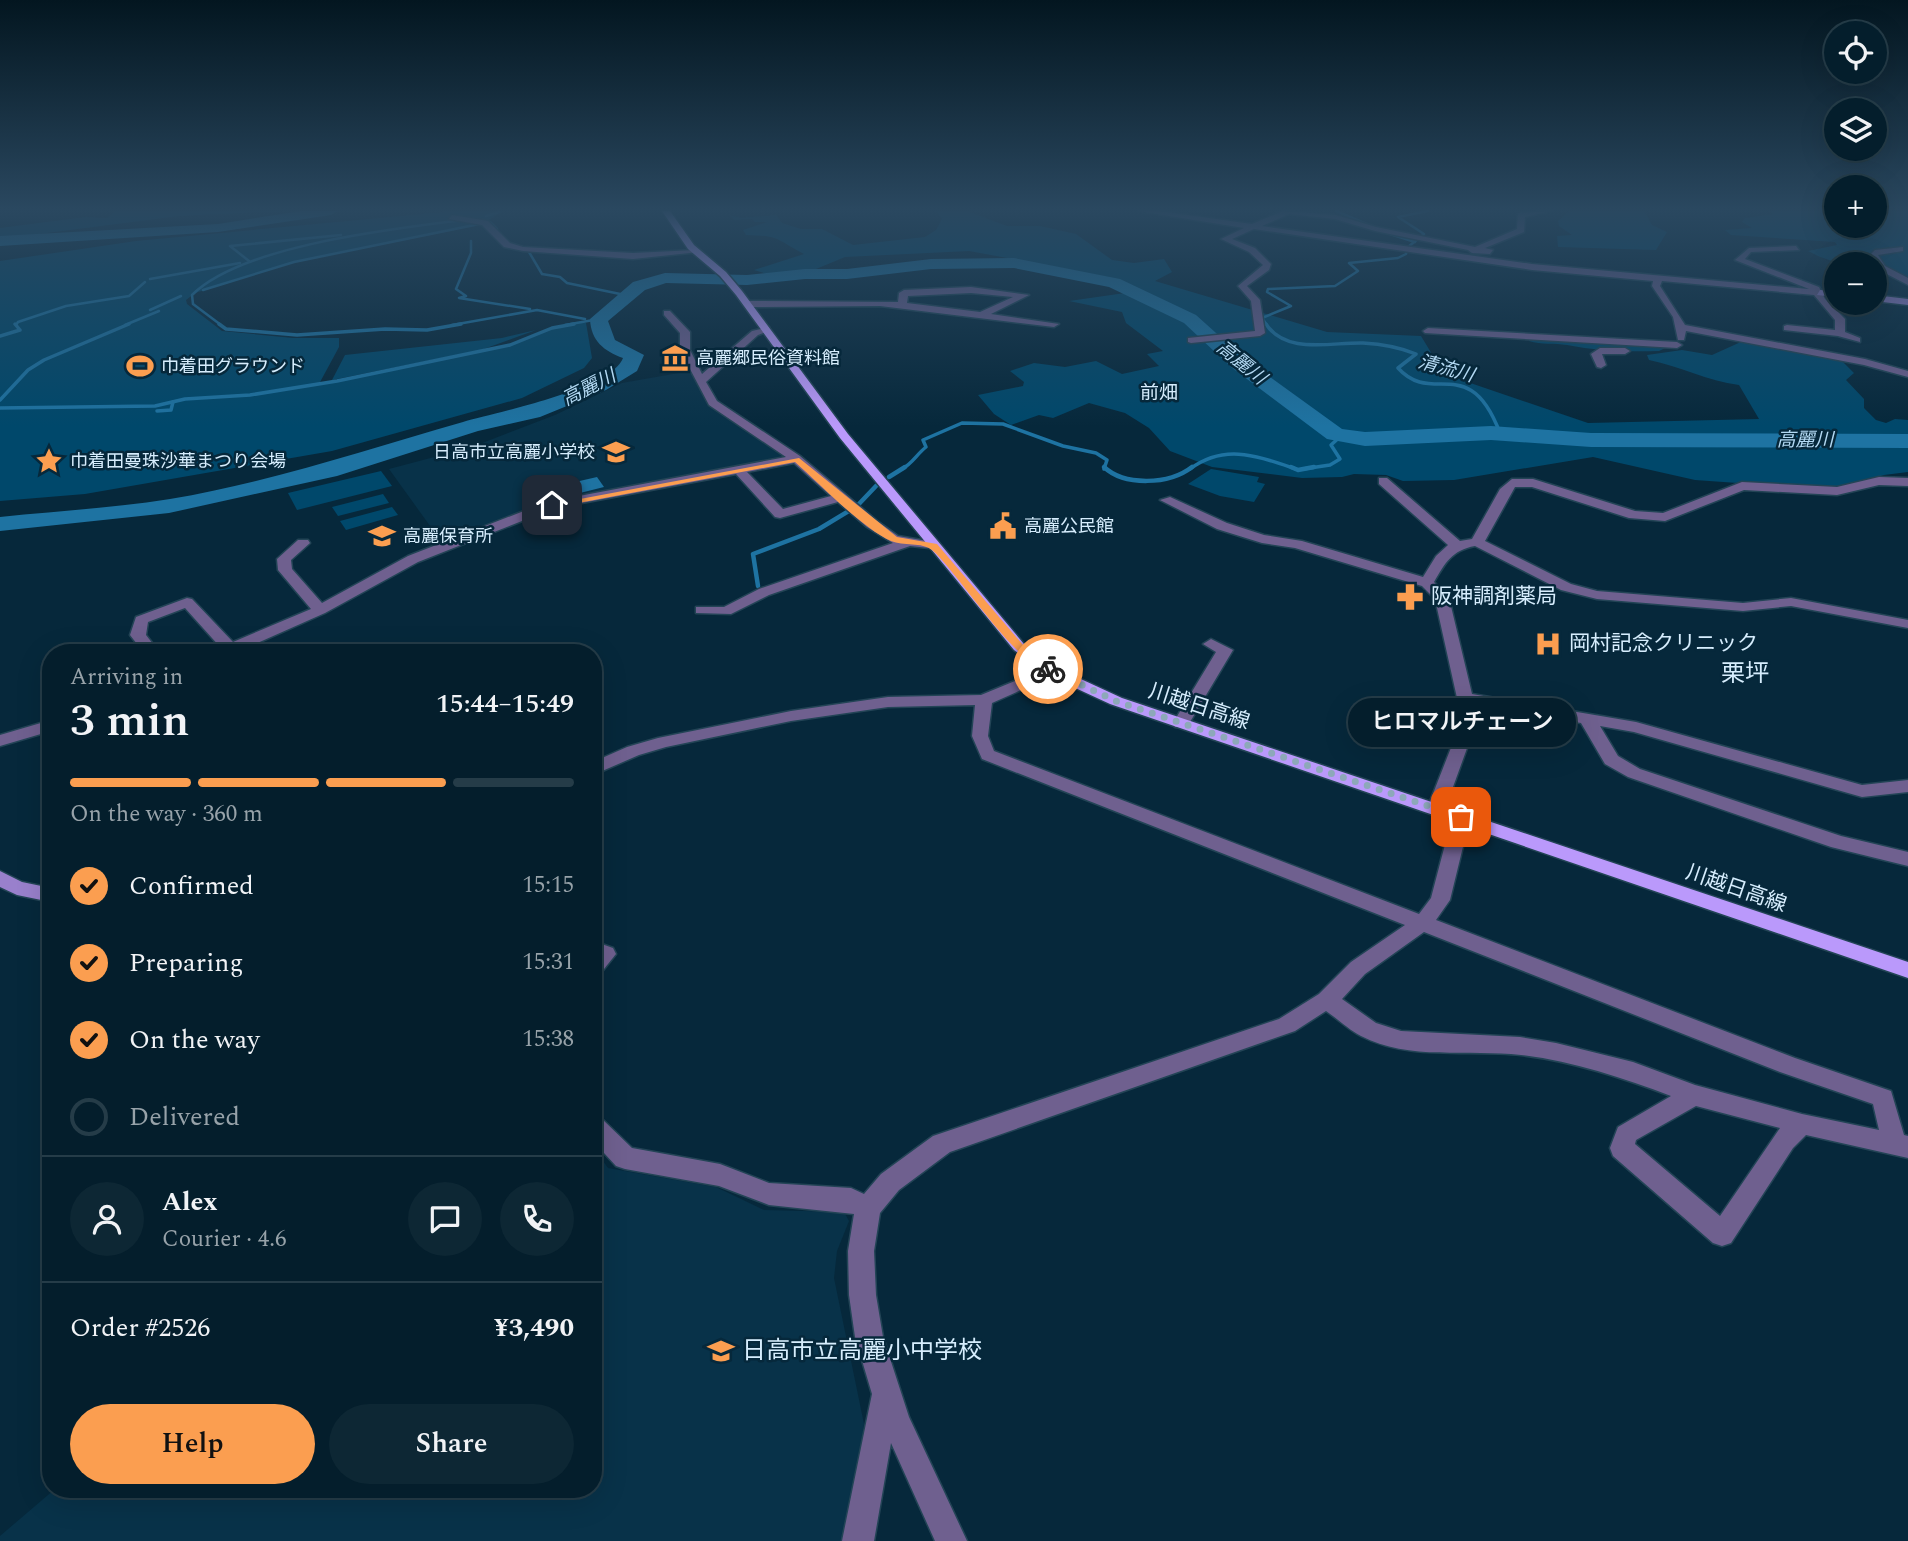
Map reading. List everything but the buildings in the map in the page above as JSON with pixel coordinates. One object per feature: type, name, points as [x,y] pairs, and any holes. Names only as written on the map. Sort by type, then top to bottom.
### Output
[{"type":"main road","name":"川越日高線","points":[[730,283],[766,329],[793,370],[934,546],[1019,647],[1051,671],[1116,701],[1908,970]]},
{"type":"street","points":[[1191,340],[1260,333],[1255,300],[1242,286],[1246,283]]},
{"type":"street","points":[[1601,365],[1596,354],[1600,351],[1658,353],[1669,351],[1677,345],[1682,336],[1681,327],[1672,306],[1656,286],[1657,283]]},
{"type":"street","points":[[1711,283],[1824,293]]},
{"type":"street","points":[[1801,283],[1820,293]]},
{"type":"street","points":[[902,305],[904,293],[971,290],[1024,295],[983,314]]},
{"type":"street","points":[[1820,293],[1821,300],[1842,322],[1840,334]]},
{"type":"street","points":[[743,299],[902,305],[1054,324]]},
{"type":"street","points":[[1887,300],[1908,302]]},
{"type":"street","points":[[667,313],[685,332],[685,350],[713,402],[796,460],[872,524],[905,543],[934,546]]},
{"type":"street","points":[[1681,327],[1906,370]]},
{"type":"street","points":[[1787,328],[1840,334],[1857,340]]},
{"type":"street","points":[[700,381],[755,333],[766,329]]},
{"type":"street","points":[[1428,331],[1591,338],[1677,345]]},
{"type":"street","points":[[243,644],[320,610],[413,559],[552,505],[796,460]]},
{"type":"street","points":[[740,471],[780,514],[840,497]]},
{"type":"street","points":[[1383,481],[1455,544]]},
{"type":"street","points":[[1477,542],[1512,483],[1533,483],[1616,510],[1652,517],[1678,513],[1742,486],[1837,491],[1880,481],[1908,482]]},
{"type":"street","points":[[1166,500],[1222,526],[1262,539],[1308,547],[1427,583],[1443,598],[1465,698],[1462,740],[1436,809]]},
{"type":"street","points":[[1427,583],[1441,558],[1455,544],[1477,542],[1566,587],[1597,595],[1743,607],[1791,602],[1908,624]]},
{"type":"street","points":[[303,543],[284,559],[285,570],[320,610]]},
{"type":"street","points":[[701,610],[726,611],[756,595],[905,543]]},
{"type":"street","points":[[145,644],[138,635],[141,620],[187,602],[221,644]]},
{"type":"street","points":[[1181,723],[1225,650],[1212,643]]},
{"type":"street","points":[[602,765],[654,745],[791,716],[888,702],[984,700],[1051,671]]},
{"type":"street","points":[[1465,698],[1587,718],[1688,739],[1796,774],[1862,791],[1908,786]]},
{"type":"street","points":[[984,700],[979,737],[981,747],[988,755],[1788,1065],[1883,1098],[1901,1145]]},
{"type":"street","points":[[1587,718],[1611,760],[1634,773],[1838,842],[1908,859]]},
{"type":"street","points":[[0,741],[42,728]]},
{"type":"street","points":[[951,1541],[885,1397],[863,1300],[860,1241],[869,1208],[890,1182],[942,1144],[1287,1025],[1327,1000],[1357,968],[1423,923],[1440,900],[1461,817]]},
{"type":"street","points":[[0,878],[18,888],[42,893]]},
{"type":"street","points":[[1327,1000],[1369,1030],[1401,1040],[1520,1046],[1556,1052],[1633,1072],[1694,1095],[1802,1124],[1901,1145]]},
{"type":"street","points":[[1694,1095],[1626,1133],[1622,1148],[1722,1234],[1784,1140],[1802,1124]]},
{"type":"street","points":[[602,1134],[625,1158],[720,1175],[769,1194],[851,1200],[869,1208]]},
{"type":"street","points":[[858,1541],[885,1397]]},
{"type":"shaded area","points":[[0,283],[228,283],[195,293],[186,300],[187,304],[222,331],[293,338],[339,338],[339,347],[319,384],[511,345],[553,328],[586,323],[592,358],[584,368],[522,398],[332,451],[85,494],[0,501]]},
{"type":"shaded area","points":[[1122,283],[1161,283],[1327,332],[1421,336],[1444,374],[1588,423],[1759,419],[1739,385],[1649,360],[1647,355],[1682,350],[1712,355],[1743,341],[1834,358],[1843,362],[1854,373],[1846,380],[1864,399],[1864,408],[1876,420],[1886,423],[1895,419],[1908,420],[1908,472],[1884,475],[1837,490],[1695,480],[1593,457],[1454,480],[1403,481],[1386,475],[1354,474],[1302,478],[1212,467],[1170,451],[1149,428],[1125,413],[1089,403],[1053,418],[1039,415],[1011,425],[994,414],[978,395],[1023,386],[1024,382],[1010,371],[1034,363],[1065,367],[1096,361],[1122,374],[1159,366],[1147,354],[1163,351],[1126,323],[1122,312],[1069,301],[1125,293],[1134,286]]},
{"type":"shaded area","points":[[536,330],[481,350],[332,380],[345,355],[502,338]]},
{"type":"shaded area","points":[[1529,337],[1669,346],[1659,351],[1613,351],[1539,343],[1529,341]]},
{"type":"shaded area","name":"日高市立高麗小学校","points":[[690,371],[708,403],[787,457],[607,491],[443,544],[389,469],[472,447],[555,415],[622,383]]},
{"type":"shaded area","points":[[1211,469],[1259,477],[1257,482],[1265,484],[1254,502],[1220,496],[1188,484]]},
{"type":"shaded area","points":[[381,471],[392,486],[297,510],[288,493]]},
{"type":"shaded area","points":[[597,477],[604,487],[556,499],[549,488]]},
{"type":"shaded area","points":[[383,494],[389,503],[338,516],[332,507]]},
{"type":"shaded area","points":[[392,507],[398,515],[346,530],[340,521]]},
{"type":"shaded area","name":"日高市立高麗小中学校","points":[[602,1160],[608,1168],[716,1187],[764,1210],[844,1212],[849,1221],[837,1251],[834,1278],[864,1424],[853,1541],[0,1541],[0,1536],[44,1498],[602,1498]]},
{"type":"waterway","points":[[16,325],[66,306],[129,296],[144,283]]},
{"type":"waterway","points":[[208,283],[192,295],[193,304],[221,325]]},
{"type":"waterway","points":[[203,290],[226,283]]},
{"type":"waterway","points":[[459,283],[456,289],[466,296],[459,298],[530,309]]},
{"type":"waterway","points":[[567,283],[625,295]]},
{"type":"waterway","name":"高麗川","points":[[0,524],[169,506],[329,471],[473,426],[533,413],[599,386],[630,367],[634,355],[620,350],[604,339],[599,319],[639,286],[649,283]]},
{"type":"waterway","name":"高麗川","points":[[1114,283],[1190,319],[1238,363],[1335,434],[1365,439],[1491,433],[1591,440],[1908,441]]},
{"type":"waterway","name":"清流川","points":[[1267,325],[1262,318],[1291,306],[1267,292],[1268,289],[1335,286],[1340,283]]},
{"type":"waterway","points":[[150,310],[181,296]]},
{"type":"waterway","points":[[452,325],[537,310],[585,319]]},
{"type":"waterway","points":[[125,325],[159,311]]},
{"type":"waterway","points":[[565,325],[599,319]]},
{"type":"waterway","points":[[0,336],[20,330],[15,324]]},
{"type":"waterway","points":[[0,400],[28,370],[44,360],[129,324]]},
{"type":"waterway","points":[[219,324],[226,329],[297,335],[385,329],[427,330],[461,324]]},
{"type":"waterway","points":[[0,408],[155,406],[185,399],[250,395],[337,381],[510,345],[552,328],[574,324]]},
{"type":"waterway","name":"清流川","points":[[1266,324],[1275,334],[1297,343],[1370,343],[1416,354],[1398,368],[1411,379],[1424,383],[1450,384],[1476,394],[1488,408],[1500,433]]},
{"type":"waterway","points":[[157,411],[171,410],[173,402]]},
{"type":"waterway","points":[[903,468],[926,447],[923,440],[962,423],[1003,424],[1063,446],[1096,453],[1107,460],[1105,467]]},
{"type":"waterway","points":[[1305,469],[1330,465],[1340,459],[1331,445],[1342,435]]},
{"type":"waterway","points":[[1190,469],[1203,461],[1229,454],[1255,456],[1295,469]]},
{"type":"waterway","points":[[1105,467],[1123,478],[1147,481],[1171,477],[1192,467]]},
{"type":"waterway","points":[[1305,469],[1314,467]]},
{"type":"waterway","points":[[889,477],[903,468]]},
{"type":"waterway","points":[[1295,469],[1305,469]]},
{"type":"waterway","points":[[758,586],[753,554],[819,529],[857,506],[876,486]]},
{"type":"way so far","points":[[1048,669],[1116,701],[1461,817]]},
{"type":"place","name":"高麗郷民俗資料館","points":[[675,358]]},
{"type":"place","name":"巾着田グラウンド","points":[[140,366]]},
{"type":"place","name":"日高市立高麗小学校","points":[[616,452]]},
{"type":"place","name":"巾着田曼珠沙華まつり会場","points":[[49,461]]},
{"type":"place","name":"高麗公民館","points":[[1003,526]]},
{"type":"place","name":"高麗保育所","points":[[382,536]]},
{"type":"place","name":"阪神調剤薬局","points":[[1410,597]]},
{"type":"place","name":"岡村記念クリニック","points":[[1548,644]]},
{"type":"place","name":"ヒロマルチェーン","points":[[1461,817]]},
{"type":"place","name":"日高市立高麗小中学校","points":[[721,1351]]},
{"type":"district","name":"前畑","points":[[1159,393]]},
{"type":"district","name":"栗坪","points":[[1745,674]]},
{"type":"route","points":[[552,505],[610,492],[796,460],[872,524],[894,539],[934,546],[1019,647],[1048,669]]}]
